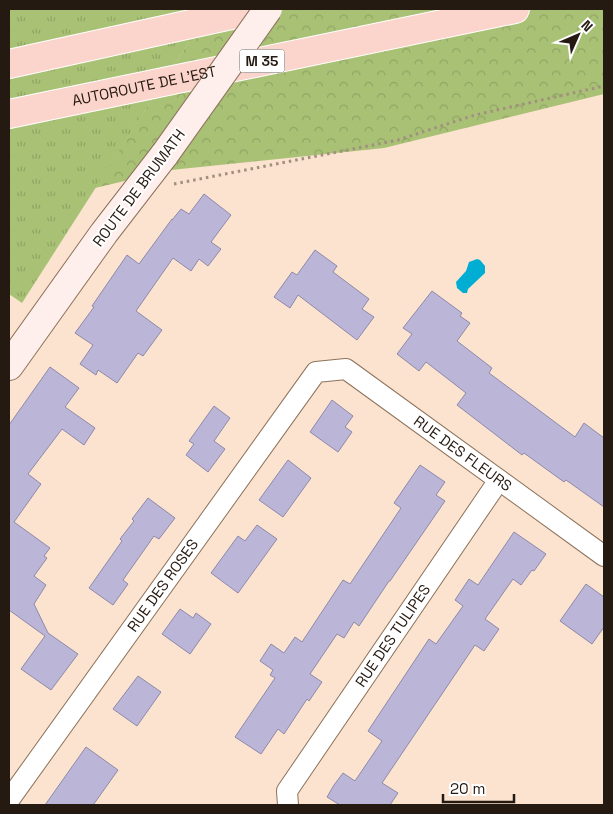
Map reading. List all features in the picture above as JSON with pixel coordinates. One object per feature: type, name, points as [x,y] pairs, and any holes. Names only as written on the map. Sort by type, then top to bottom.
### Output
[{"type":"highway","points":[[9,64],[259,9]]},
{"type":"highway","name":"AUTOROUTE DE L’EST","points":[[9,114],[515,9]]},
{"type":"main road","name":"ROUTE DE BRUMATH","points":[[9,366],[104,233],[165,154],[268,9]]},
{"type":"street","name":"RUE DES FLEURS","points":[[316,372],[346,369],[604,556]]},
{"type":"street","name":"RUE DES ROSES","points":[[9,800],[316,372]]},
{"type":"street","name":"RUE DES TULIPES","points":[[288,798],[499,480]]},
{"type":"path","points":[[136,192],[398,140],[474,115],[604,86]]},
{"type":"green space","points":[[9,9],[210,9],[22,303],[9,294]]},
{"type":"green space","points":[[210,9],[604,9],[604,94],[384,148],[171,170],[95,188]]},
{"type":"water","points":[[477,259],[485,266],[485,273],[468,289],[467,293],[463,293],[457,288],[456,282],[466,271],[469,262]]},
{"type":"building","points":[[204,194],[231,215],[211,242],[221,249],[208,266],[199,259],[191,271],[173,258],[136,311],[162,330],[143,356],[138,353],[117,383],[98,370],[96,375],[80,364],[93,345],[75,333],[127,255],[139,264],[181,209],[189,214]]},
{"type":"building","points":[[315,250],[337,266],[333,272],[369,299],[362,309],[374,317],[357,340],[298,295],[290,308],[274,297],[292,272],[297,275]]},
{"type":"building","points":[[432,291],[462,313],[460,316],[470,323],[457,341],[492,368],[489,373],[575,437],[584,423],[604,438],[604,507],[566,480],[564,482],[524,453],[522,455],[457,405],[466,393],[426,362],[419,371],[397,354],[412,334],[403,328]]},
{"type":"building","points":[[50,367],[79,388],[65,407],[95,428],[84,445],[62,429],[28,474],[41,484],[14,522],[50,548],[44,556],[47,558],[34,576],[46,585],[34,604],[48,633],[78,654],[51,690],[21,669],[45,636],[9,610],[9,425]]},
{"type":"building","points":[[332,400],[353,416],[345,427],[352,432],[338,452],[310,432]]},
{"type":"building","points":[[214,406],[230,418],[214,441],[225,449],[208,472],[186,455],[194,444],[189,441]]},
{"type":"building","points":[[288,460],[311,478],[283,517],[259,500]]},
{"type":"building","points":[[420,465],[445,482],[436,495],[445,501],[359,626],[354,622],[344,638],[337,634],[310,674],[322,682],[309,701],[307,699],[284,734],[278,729],[261,754],[235,737],[275,678],[270,675],[273,670],[260,661],[271,644],[284,653],[295,637],[302,642],[343,580],[350,584],[401,508],[394,503]]},
{"type":"building","points":[[148,498],[175,518],[159,539],[154,536],[123,580],[128,584],[113,605],[89,588],[122,541],[120,539],[134,521],[132,519]]},
{"type":"building","points":[[257,525],[277,539],[238,593],[211,573],[238,536],[245,541]]},
{"type":"building","points":[[514,532],[546,554],[521,585],[513,579],[485,619],[499,629],[484,651],[475,645],[382,783],[398,793],[390,805],[340,805],[327,797],[343,773],[355,781],[382,741],[368,731],[429,639],[436,644],[463,606],[455,600],[469,579],[478,585]]},
{"type":"building","points":[[586,584],[604,597],[604,627],[592,644],[560,621]]},
{"type":"building","points":[[180,609],[193,618],[196,613],[211,624],[190,654],[162,634]]},
{"type":"building","points":[[138,676],[161,692],[137,726],[113,709]]},
{"type":"building","points":[[86,747],[118,770],[93,805],[45,805]]}]
